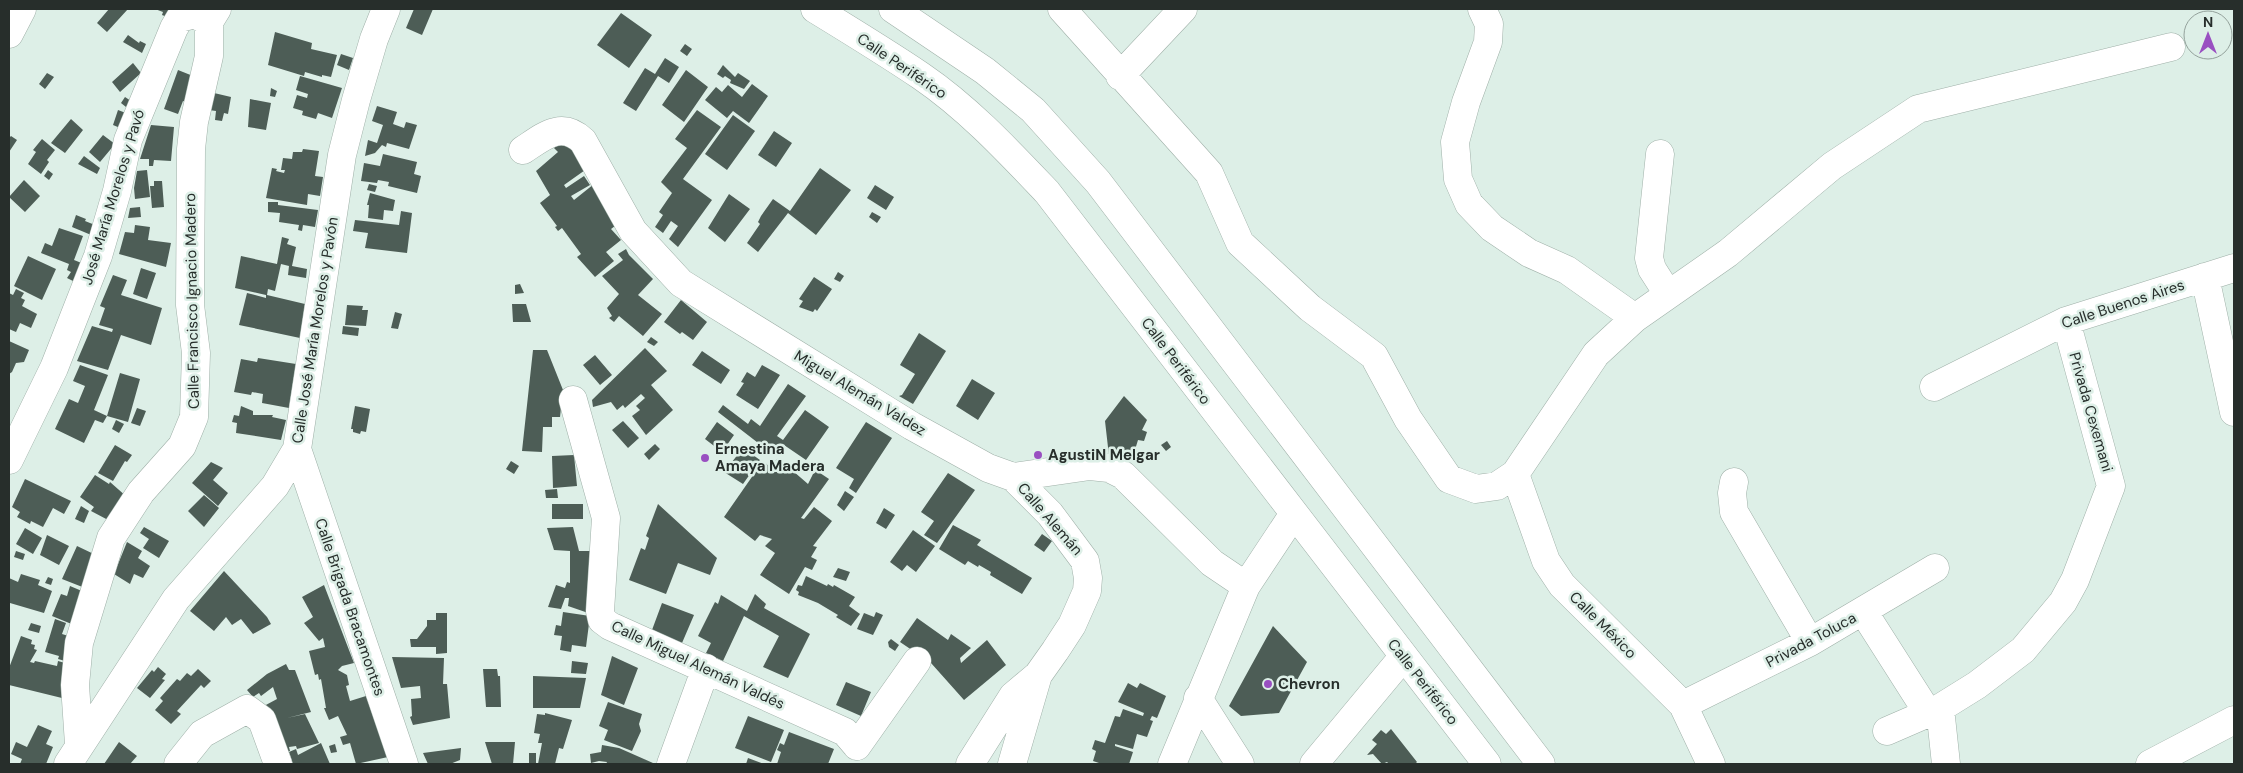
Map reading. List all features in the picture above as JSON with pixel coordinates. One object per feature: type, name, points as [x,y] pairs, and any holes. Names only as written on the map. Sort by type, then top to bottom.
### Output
[{"type":"main road","points":[[9,34],[22,9]]},
{"type":"main road","name":"Calle José María Morelos y Pavón","points":[[74,754],[176,599],[275,486],[297,449],[342,156],[374,39],[386,9]]},
{"type":"main road","name":"Calle Periférico","points":[[815,9],[922,77],[966,111],[1047,192],[1293,515],[1487,764]]},
{"type":"main road","points":[[893,9],[985,71],[1033,110],[1098,182],[1541,764]]},
{"type":"main road","points":[[1062,9],[1208,173],[1240,243],[1310,308],[1374,356],[1408,419],[1449,479],[1476,489],[1497,486],[1516,474],[1596,354],[1635,318],[1728,253],[1832,166],[1918,109],[2172,47]]},
{"type":"main road","points":[[1120,76],[1183,9]]},
{"type":"main road","points":[[1482,9],[1489,24],[1488,42],[1466,102],[1454,142],[1458,179],[1469,204],[1492,228],[1529,253],[1566,270],[1635,318]]},
{"type":"main road","name":"José María Morelos y Pavó","points":[[9,460],[54,368],[98,256],[117,190],[128,140],[174,28],[180,18],[196,14],[213,15]]},
{"type":"main road","name":"Calle Francisco Ignacio Madero","points":[[74,754],[75,685],[79,644],[111,538],[141,492],[182,446],[194,417],[196,353],[190,305],[191,149],[194,122],[209,56],[213,15]]},
{"type":"main road","name":"Miguel Alemán Valdez","points":[[522,150],[549,133],[563,131],[574,133],[583,141],[633,231],[681,283],[912,426],[988,468],[1013,477],[1090,466],[1109,468],[1123,475],[1212,563],[1246,586]]},
{"type":"main road","points":[[1660,154],[1648,258],[1652,269],[1668,294]]},
{"type":"main road","name":"Calle Buenos Aires","points":[[1934,387],[2066,321],[2234,268]]},
{"type":"main road","points":[[2205,277],[2234,412]]},
{"type":"main road","name":"Privada Cexemani","points":[[1887,731],[1934,710],[1977,685],[2023,650],[2063,602],[2075,580],[2111,486],[2066,321]]},
{"type":"main road","name":"Calle Miguel Alemán Valdés","points":[[573,400],[606,518],[600,611],[602,620],[610,626],[844,732],[857,755]]},
{"type":"main road","name":"Calle Brigada Bracamontes","points":[[297,449],[404,764]]},
{"type":"main road","name":"Calle México","points":[[1516,474],[1546,561],[1562,585],[1683,705],[1711,764]]},
{"type":"main road","name":"Calle Alemán","points":[[970,764],[1013,696],[1038,675],[1072,625],[1087,591],[1088,578],[1085,560],[1050,514],[1013,477]]},
{"type":"main road","points":[[1734,482],[1732,493],[1734,512],[1810,642]]},
{"type":"main road","points":[[1172,764],[1246,586],[1293,515]]},
{"type":"main road","name":"Privada Toluca","points":[[1683,705],[1810,642],[1935,568]]},
{"type":"main road","points":[[1863,611],[1934,710],[1946,764]]},
{"type":"main road","points":[[1314,764],[1404,657]]},
{"type":"main road","points":[[857,755],[917,661]]},
{"type":"main road","points":[[671,764],[706,668]]},
{"type":"main road","points":[[1012,764],[1038,675]]},
{"type":"main road","points":[[1198,698],[1240,764]]},
{"type":"main road","points":[[178,764],[202,734],[247,709],[262,720],[278,764]]},
{"type":"main road","points":[[2150,764],[2234,720]]},
{"type":"building","points":[[109,9],[128,9],[107,32],[97,23]]},
{"type":"building","points":[[155,9],[174,9],[170,18],[162,15],[163,12]]},
{"type":"building","points":[[414,9],[433,9],[422,35],[406,28]]},
{"type":"building","points":[[621,13],[652,35],[629,68],[597,45]]},
{"type":"building","points":[[275,32],[312,43],[311,49],[337,55],[331,77],[322,75],[322,77],[305,72],[304,76],[268,65]]},
{"type":"building","points":[[128,35],[139,43],[140,41],[146,44],[142,53],[123,42]]},
{"type":"building","points":[[685,44],[692,49],[687,56],[680,51]]},
{"type":"building","points":[[341,54],[353,58],[349,70],[337,65]]},
{"type":"building","points":[[665,58],[679,67],[669,83],[658,76],[636,111],[623,103],[645,68],[655,74]]},
{"type":"building","points":[[133,63],[141,73],[120,92],[112,82]]},
{"type":"building","points":[[723,65],[735,77],[738,73],[750,81],[744,89],[730,83],[731,80],[725,76],[723,78],[717,74]]},
{"type":"building","points":[[178,70],[193,76],[187,91],[192,93],[188,103],[183,101],[178,114],[164,109]]},
{"type":"building","points":[[686,70],[708,87],[684,122],[662,105]]},
{"type":"building","points":[[47,73],[54,77],[45,89],[39,84]]},
{"type":"building","points":[[300,76],[342,88],[332,118],[318,113],[316,119],[302,115],[303,111],[293,108],[297,95],[307,98],[308,94],[296,90]]},
{"type":"building","points":[[752,84],[768,96],[749,123],[733,111],[727,118],[705,100],[716,87],[722,92],[728,85],[742,97]]},
{"type":"building","points":[[271,88],[277,91],[275,97],[270,96]]},
{"type":"building","points":[[214,93],[231,97],[228,114],[224,113],[222,121],[215,120],[216,111],[209,110]]},
{"type":"building","points":[[125,97],[131,101],[126,107],[121,103]]},
{"type":"building","points":[[250,99],[271,103],[266,130],[248,127]]},
{"type":"building","points":[[377,106],[397,112],[393,124],[404,128],[406,122],[417,125],[409,149],[387,143],[386,147],[382,145],[375,153],[365,156],[368,140],[377,143],[383,125],[372,121]]},
{"type":"building","points":[[118,110],[131,115],[125,130],[113,125]]},
{"type":"building","points":[[697,110],[721,127],[683,179],[712,200],[678,247],[669,239],[678,226],[671,221],[663,233],[655,227],[663,215],[659,212],[672,193],[661,182],[687,148],[675,139]]},
{"type":"building","points":[[733,115],[755,131],[727,170],[705,154]]},
{"type":"building","points":[[71,119],[83,130],[65,153],[51,143]]},
{"type":"building","points":[[151,125],[174,127],[171,161],[154,160],[153,166],[149,166],[149,159],[140,159]]},
{"type":"building","points":[[774,131],[792,143],[776,167],[758,155]]},
{"type":"building","points":[[103,135],[115,144],[100,162],[89,152]]},
{"type":"building","points":[[11,136],[17,140],[9,152],[9,138]]},
{"type":"building","points":[[42,139],[55,150],[47,160],[49,162],[41,174],[28,164],[36,152],[33,150]]},
{"type":"building","points":[[559,142],[567,142],[588,168],[564,185],[566,188],[584,176],[590,185],[571,196],[574,200],[594,184],[615,226],[611,229],[621,240],[606,252],[614,261],[595,277],[577,257],[581,254],[562,228],[558,231],[555,227],[557,226],[540,203],[550,195],[536,171],[558,152],[554,148]]},
{"type":"building","points":[[303,149],[319,151],[315,176],[323,177],[320,196],[308,194],[307,205],[266,198],[272,168],[284,173],[285,170],[281,170],[283,158],[292,159],[293,152],[302,152]]},
{"type":"building","points":[[383,154],[417,162],[414,174],[421,176],[417,193],[388,186],[389,182],[378,180],[377,183],[361,181],[364,163],[380,166]]},
{"type":"building","points":[[84,156],[100,168],[97,174],[78,164]]},
{"type":"building","points":[[820,168],[851,190],[816,235],[788,213],[758,252],[747,243],[760,224],[758,222],[761,216],[773,199],[790,211]]},
{"type":"building","points":[[48,170],[53,174],[49,180],[44,176]]},
{"type":"building","points":[[147,170],[150,197],[135,199],[134,188],[137,171]]},
{"type":"building","points":[[24,180],[40,196],[25,212],[9,197]]},
{"type":"building","points":[[154,181],[162,181],[164,207],[152,208],[150,186],[154,186]]},
{"type":"building","points":[[369,184],[377,186],[375,192],[367,190]]},
{"type":"building","points":[[875,185],[894,197],[886,210],[867,198]]},
{"type":"building","points":[[370,193],[395,200],[393,211],[384,210],[383,220],[368,218],[369,205],[367,205]]},
{"type":"building","points":[[729,194],[750,209],[725,242],[708,228]]},
{"type":"building","points":[[268,202],[278,202],[278,205],[318,210],[315,227],[303,225],[302,231],[298,230],[299,225],[279,222],[280,213],[268,212]]},
{"type":"building","points":[[140,207],[141,217],[128,218],[130,208]]},
{"type":"building","points":[[401,211],[412,213],[407,253],[365,248],[368,233],[353,231],[355,220],[399,225]]},
{"type":"building","points":[[872,212],[881,217],[877,223],[869,217]]},
{"type":"building","points":[[76,215],[100,227],[96,237],[72,227]]},
{"type":"building","points":[[135,225],[150,227],[148,240],[171,243],[166,267],[119,254],[125,232],[134,233]]},
{"type":"building","points":[[59,228],[83,236],[74,260],[84,264],[73,281],[67,278],[71,272],[67,270],[69,264],[41,253],[45,243],[52,246]]},
{"type":"building","points":[[282,237],[289,239],[287,244],[296,247],[292,266],[307,269],[306,278],[288,275],[289,266],[281,264],[275,291],[268,289],[267,295],[305,304],[300,338],[239,325],[247,293],[266,298],[266,295],[235,288],[241,256],[277,264]]},
{"type":"building","points":[[626,249],[629,255],[653,279],[638,295],[662,314],[643,336],[619,316],[614,322],[609,318],[612,316],[607,308],[619,294],[602,276],[623,260],[618,254]]},
{"type":"building","points":[[28,256],[56,269],[42,300],[14,286]]},
{"type":"building","points":[[141,268],[156,273],[147,299],[133,294]]},
{"type":"building","points":[[838,272],[844,276],[840,282],[834,279]]},
{"type":"building","points":[[113,275],[127,280],[121,295],[162,308],[151,345],[121,335],[108,370],[77,361],[92,326],[112,332],[113,329],[99,325],[105,308],[100,306]]},
{"type":"building","points":[[814,277],[832,289],[817,311],[815,309],[813,312],[799,307],[803,301],[799,299]]},
{"type":"building","points":[[520,284],[524,293],[515,294],[515,285]]},
{"type":"building","points":[[16,289],[24,293],[21,298],[25,300],[22,306],[37,314],[31,328],[20,323],[16,332],[9,329],[9,293],[13,295]]},
{"type":"building","points":[[681,300],[707,322],[693,340],[682,332],[680,334],[664,322]]},
{"type":"building","points":[[512,304],[526,304],[531,322],[513,322]]},
{"type":"building","points":[[347,305],[363,306],[362,310],[368,310],[366,326],[345,325]]},
{"type":"building","points":[[395,312],[402,314],[398,329],[391,328]]},
{"type":"building","points":[[343,326],[359,328],[358,336],[342,334]]},
{"type":"building","points":[[919,333],[946,351],[913,404],[899,396],[902,395],[915,374],[900,365]]},
{"type":"building","points":[[651,337],[658,342],[654,346],[647,342]]},
{"type":"building","points":[[9,341],[29,350],[24,362],[16,363],[9,374]]},
{"type":"building","points":[[645,348],[667,371],[651,385],[673,410],[646,435],[632,416],[640,410],[636,406],[645,398],[641,394],[625,408],[623,405],[617,410],[611,402],[593,407],[592,400]]},
{"type":"building","points":[[533,350],[547,350],[563,390],[560,417],[552,417],[552,427],[543,427],[542,452],[522,451]]},
{"type":"building","points":[[702,351],[730,370],[721,384],[692,365]]},
{"type":"building","points":[[595,355],[612,375],[600,385],[583,365]]},
{"type":"building","points":[[258,358],[296,364],[289,408],[262,403],[263,394],[252,392],[251,395],[234,392],[241,359],[257,362]]},
{"type":"building","points":[[80,365],[108,375],[94,410],[107,416],[103,423],[95,420],[84,443],[55,429],[69,399],[78,403],[85,386],[73,381]]},
{"type":"building","points":[[762,365],[780,375],[758,409],[736,395],[744,383],[741,382],[747,372],[755,377]]},
{"type":"building","points":[[120,373],[140,379],[128,422],[107,416]]},
{"type":"building","points":[[972,379],[995,393],[978,420],[956,406]]},
{"type":"building","points":[[788,384],[806,396],[777,436],[783,440],[805,410],[829,427],[806,460],[784,445],[775,456],[718,412],[723,405],[748,424],[751,419],[760,426]]},
{"type":"building","points":[[1124,396],[1147,420],[1142,430],[1147,432],[1144,441],[1138,440],[1134,453],[1109,456],[1105,421]]},
{"type":"building","points":[[241,406],[253,411],[253,415],[273,415],[272,417],[286,420],[281,440],[236,433],[237,423],[232,422],[234,415],[239,416]]},
{"type":"building","points":[[355,406],[370,409],[366,432],[361,431],[360,434],[353,432],[353,429],[351,429]]},
{"type":"building","points":[[137,408],[146,411],[140,426],[131,423]]},
{"type":"building","points":[[116,420],[124,424],[119,433],[112,429]]},
{"type":"building","points":[[623,421],[639,438],[628,448],[612,430]]},
{"type":"building","points":[[717,422],[734,435],[722,452],[705,439]]},
{"type":"building","points":[[866,422],[892,438],[856,493],[849,488],[854,479],[836,468]]},
{"type":"building","points":[[1167,441],[1171,447],[1166,451],[1161,445]]},
{"type":"building","points":[[655,444],[660,449],[649,460],[644,454]]},
{"type":"building","points":[[115,445],[132,455],[127,462],[125,461],[113,481],[98,473]]},
{"type":"building","points":[[743,448],[760,460],[743,484],[724,472]]},
{"type":"building","points":[[574,455],[577,486],[553,488],[552,456]]},
{"type":"building","points":[[778,458],[808,484],[813,474],[817,471],[829,479],[801,518],[804,519],[814,507],[832,521],[813,546],[817,547],[811,557],[817,560],[812,570],[805,567],[789,594],[760,575],[775,553],[765,546],[772,539],[760,535],[755,541],[724,517],[763,461],[770,467]]},
{"type":"building","points":[[511,461],[519,466],[514,474],[506,469]]},
{"type":"building","points":[[211,462],[223,468],[213,480],[228,493],[218,506],[192,483]]},
{"type":"building","points":[[948,473],[975,490],[937,543],[924,535],[934,521],[921,512]]},
{"type":"building","points":[[95,475],[109,484],[110,482],[127,497],[110,521],[91,511],[94,507],[80,497]]},
{"type":"building","points":[[25,479],[71,501],[64,514],[53,508],[43,527],[31,521],[30,524],[17,517],[20,512],[12,507]]},
{"type":"building","points":[[557,489],[558,498],[546,498],[545,490]]},
{"type":"building","points":[[845,491],[854,497],[844,511],[837,505]]},
{"type":"building","points":[[204,495],[219,508],[204,527],[188,511]]},
{"type":"building","points":[[552,504],[583,504],[583,519],[552,519]]},
{"type":"building","points":[[658,504],[717,558],[710,575],[678,563],[666,594],[629,580],[641,548],[645,550],[649,538],[646,536]]},
{"type":"building","points":[[81,506],[89,511],[84,523],[75,519]]},
{"type":"building","points":[[884,508],[895,515],[886,529],[876,523]]},
{"type":"building","points":[[953,525],[981,540],[977,545],[1032,578],[1022,594],[990,575],[991,572],[979,565],[978,567],[968,561],[965,565],[939,549]]},
{"type":"building","points":[[144,527],[169,541],[159,558],[143,548],[149,539],[140,533]]},
{"type":"building","points":[[573,527],[579,551],[596,551],[594,615],[568,606],[569,598],[565,598],[561,609],[548,607],[556,585],[565,588],[567,582],[570,583],[570,551],[554,550],[547,528]]},
{"type":"building","points":[[25,528],[42,538],[33,554],[16,544]]},
{"type":"building","points":[[913,530],[935,546],[916,572],[907,565],[902,571],[890,562]]},
{"type":"building","points":[[1042,534],[1052,541],[1044,552],[1034,545]]},
{"type":"building","points":[[47,535],[69,546],[59,565],[40,555]]},
{"type":"building","points":[[127,542],[142,551],[138,558],[150,566],[143,578],[134,574],[130,584],[114,574]]},
{"type":"building","points":[[77,546],[100,557],[90,590],[62,579]]},
{"type":"building","points":[[16,551],[25,554],[23,560],[14,557]]},
{"type":"building","points":[[838,568],[850,572],[846,581],[833,577]]},
{"type":"building","points":[[224,571],[267,617],[271,624],[253,634],[241,619],[232,625],[226,617],[214,631],[190,611]]},
{"type":"building","points":[[21,574],[40,580],[38,585],[52,591],[44,613],[10,603],[9,578],[18,582]]},
{"type":"building","points":[[806,576],[827,586],[828,584],[833,587],[834,585],[855,597],[849,606],[860,614],[851,626],[836,617],[838,615],[818,603],[798,595],[799,592],[796,590],[798,585],[802,586]]},
{"type":"building","points":[[48,577],[53,579],[51,585],[45,583]]},
{"type":"building","points":[[324,585],[354,663],[342,666],[338,670],[347,675],[349,685],[346,686],[350,701],[366,696],[388,757],[356,764],[350,743],[343,745],[340,737],[347,735],[338,716],[329,720],[324,708],[326,708],[321,679],[319,680],[318,674],[315,675],[309,651],[325,647],[323,638],[319,641],[304,623],[313,617],[302,597]]},
{"type":"building","points":[[70,586],[89,594],[74,625],[52,616],[61,594],[67,596]]},
{"type":"building","points":[[755,594],[766,604],[764,608],[810,634],[788,678],[763,667],[779,636],[744,616],[723,661],[706,653],[711,643],[698,636],[715,602],[718,604],[721,595],[747,611]]},
{"type":"building","points":[[662,603],[694,615],[682,643],[652,630]]},
{"type":"building","points":[[563,612],[590,616],[586,647],[572,645],[571,652],[560,650],[562,636],[554,635],[556,625],[561,626]]},
{"type":"building","points":[[876,612],[883,615],[873,635],[857,629],[864,613],[874,617]]},
{"type":"building","points":[[436,613],[447,613],[447,653],[436,654],[436,647],[411,647],[410,639],[417,639],[427,626],[427,620],[436,620]]},
{"type":"building","points":[[917,618],[948,640],[951,634],[971,648],[960,658],[961,663],[987,640],[1006,665],[964,700],[931,663],[900,642]]},
{"type":"building","points":[[55,619],[66,623],[62,634],[78,639],[72,663],[58,659],[59,656],[45,652]]},
{"type":"building","points":[[31,623],[41,626],[39,633],[28,630]]},
{"type":"building","name":"Chevron","points":[[1273,626],[1307,662],[1279,713],[1241,716],[1229,706]]},
{"type":"building","points":[[21,636],[32,640],[31,644],[35,645],[34,649],[37,650],[30,662],[34,663],[35,661],[57,666],[58,661],[72,665],[66,699],[9,685],[9,668]]},
{"type":"building","points":[[891,639],[899,645],[895,651],[889,647],[888,642]]},
{"type":"building","points":[[612,656],[638,668],[624,705],[601,695]]},
{"type":"building","points":[[392,657],[444,658],[443,684],[447,684],[450,718],[413,725],[410,717],[412,716],[411,699],[421,698],[420,686],[401,688]]},
{"type":"building","points":[[572,661],[588,663],[586,674],[571,673]]},
{"type":"building","points":[[286,664],[289,670],[295,670],[311,712],[287,718],[305,714],[319,743],[297,749],[296,746],[289,747],[290,751],[286,752],[264,706],[277,699],[273,687],[261,696],[259,693],[253,697],[247,690],[267,674]]},
{"type":"building","points":[[158,667],[166,674],[162,679],[165,680],[150,698],[137,688],[152,670],[154,672]]},
{"type":"building","points":[[198,669],[211,681],[204,688],[201,685],[177,711],[181,714],[171,724],[155,710],[163,701],[160,698],[177,679],[180,681],[187,673],[191,676]]},
{"type":"building","points":[[483,669],[497,669],[498,676],[500,676],[501,707],[486,707]]},
{"type":"building","points":[[533,676],[586,678],[580,708],[533,708]]},
{"type":"building","points":[[846,682],[871,692],[861,716],[836,705]]},
{"type":"building","points":[[1128,683],[1137,688],[1140,683],[1166,696],[1157,718],[1152,716],[1150,720],[1153,721],[1147,737],[1137,734],[1133,749],[1115,744],[1115,746],[1133,752],[1129,764],[1102,764],[1093,761],[1096,751],[1092,749],[1095,740],[1105,743],[1115,716],[1120,717],[1123,709],[1143,716],[1144,713],[1118,702]]},
{"type":"building","points":[[608,702],[642,714],[639,724],[641,731],[632,751],[604,740],[608,730],[599,726]]},
{"type":"building","points":[[545,713],[572,720],[563,749],[559,748],[555,764],[538,764],[542,743],[538,743],[540,734],[534,733],[537,714],[545,715]]},
{"type":"building","points":[[748,716],[784,730],[771,762],[735,748]]},
{"type":"building","points":[[38,725],[52,731],[46,744],[53,747],[46,764],[20,764],[22,759],[11,754],[16,742],[27,747]]},
{"type":"building","points":[[1391,729],[1417,762],[1415,764],[1389,764],[1387,762],[1382,764],[1373,754],[1367,755],[1377,744],[1372,740],[1381,730],[1386,734]]},
{"type":"building","points":[[789,732],[834,749],[828,764],[777,764],[781,752],[777,750],[780,743],[784,745]]},
{"type":"building","points":[[119,742],[137,756],[130,764],[104,764]]},
{"type":"building","points":[[485,742],[515,742],[513,764],[492,764]]},
{"type":"building","points":[[321,743],[330,764],[293,764],[289,752],[296,749],[298,755]]},
{"type":"building","points":[[335,744],[337,752],[331,753],[329,746]]},
{"type":"building","points":[[602,745],[619,748],[653,763],[606,764],[607,762],[599,761],[591,763],[590,754],[601,752]]},
{"type":"building","points":[[461,748],[460,760],[450,764],[428,764],[423,753]]},
{"type":"building","points":[[529,753],[536,753],[536,764],[529,764]]},
{"type":"building","points":[[748,758],[764,764],[746,764]]},
{"type":"place","name":"AgustiN Melgar","points":[[1038,455]]},
{"type":"place","name":"Ernestina Amaya Madera","points":[[705,458]]},
{"type":"place","name":"Chevron","points":[[1268,684]]}]
